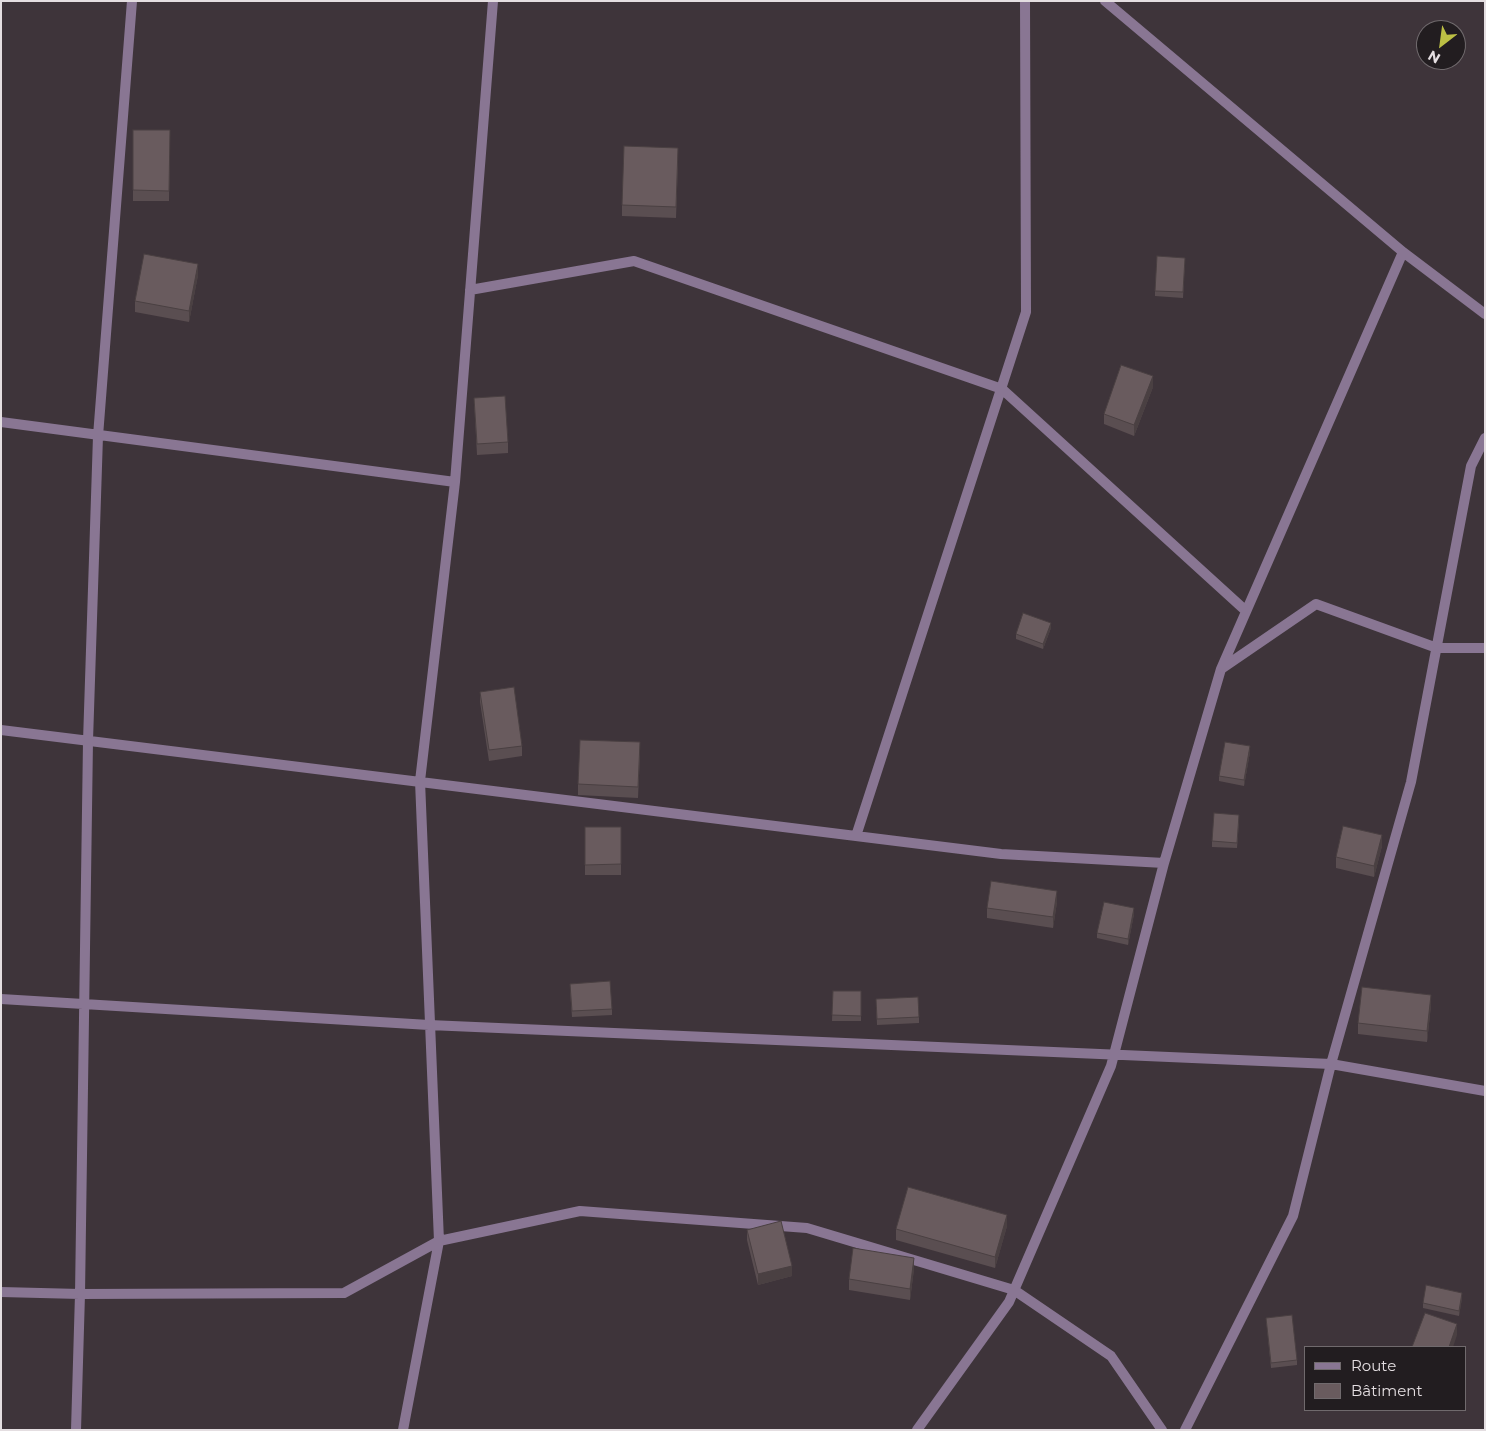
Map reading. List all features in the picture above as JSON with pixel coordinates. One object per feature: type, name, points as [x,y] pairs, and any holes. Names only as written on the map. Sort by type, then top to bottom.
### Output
[{"type":"street","points":[[76,1430],[80,1294],[88,741],[98,436],[132,1]]},
{"type":"street","points":[[404,1430],[439,1241],[420,781],[455,482],[492,1]]},
{"type":"street","points":[[856,836],[1026,312],[1025,1]]},
{"type":"street","points":[[1105,1],[1404,252],[1485,314]]},
{"type":"street","points":[[917,1430],[1009,1302],[1115,1055],[1164,863],[1221,669],[1404,252]]},
{"type":"street","points":[[470,290],[634,261],[1002,389],[1246,611]]},
{"type":"street","points":[[1,422],[455,482]]},
{"type":"street","points":[[1185,1430],[1293,1216],[1331,1064],[1411,782],[1471,466],[1485,438]]},
{"type":"street","points":[[1221,669],[1316,604],[1437,648],[1485,648]]},
{"type":"street","points":[[1,730],[1000,854],[1164,863]]},
{"type":"street","points":[[1,999],[429,1026],[1331,1064],[1485,1091]]},
{"type":"street","points":[[1,1292],[80,1294],[344,1293],[439,1241],[580,1211],[807,1228],[1014,1290],[1110,1356],[1162,1430]]},
{"type":"building","points":[[133,130],[170,130],[169,191],[133,190]]},
{"type":"building","points":[[624,146],[678,148],[676,207],[622,205]]},
{"type":"building","points":[[144,254],[198,264],[189,311],[135,301]]},
{"type":"building","points":[[1157,256],[1185,258],[1183,292],[1155,291]]},
{"type":"building","points":[[1121,365],[1153,376],[1134,425],[1104,414]]},
{"type":"building","points":[[505,396],[508,442],[477,444],[474,398]]},
{"type":"building","points":[[1023,613],[1051,623],[1043,644],[1016,634]]},
{"type":"building","points":[[514,687],[522,746],[489,750],[480,692]]},
{"type":"building","points":[[580,740],[640,742],[638,787],[578,784]]},
{"type":"building","points":[[1225,742],[1250,746],[1244,780],[1219,776]]},
{"type":"building","points":[[1214,813],[1239,815],[1237,843],[1212,841]]},
{"type":"building","points":[[1343,826],[1382,835],[1374,866],[1336,857]]},
{"type":"building","points":[[585,827],[621,827],[621,864],[585,865]]},
{"type":"building","points":[[991,881],[1057,891],[1053,917],[987,908]]},
{"type":"building","points":[[1104,902],[1134,908],[1128,939],[1097,933]]},
{"type":"building","points":[[610,981],[612,1009],[572,1011],[570,984]]},
{"type":"building","points":[[1362,987],[1431,995],[1427,1031],[1358,1023]]},
{"type":"building","points":[[833,991],[861,991],[861,1016],[832,1015]]},
{"type":"building","points":[[918,997],[919,1017],[877,1019],[876,999]]},
{"type":"building","points":[[908,1187],[1007,1215],[995,1257],[896,1229]]},
{"type":"building","points":[[781,1221],[792,1266],[758,1274],[747,1230]]},
{"type":"building","points":[[853,1248],[914,1258],[910,1289],[849,1279]]},
{"type":"building","points":[[1426,1285],[1462,1293],[1459,1311],[1423,1303]]},
{"type":"building","points":[[1425,1313],[1457,1324],[1449,1346],[1412,1346]]},
{"type":"building","points":[[1292,1315],[1297,1360],[1271,1363],[1266,1318]]}]
